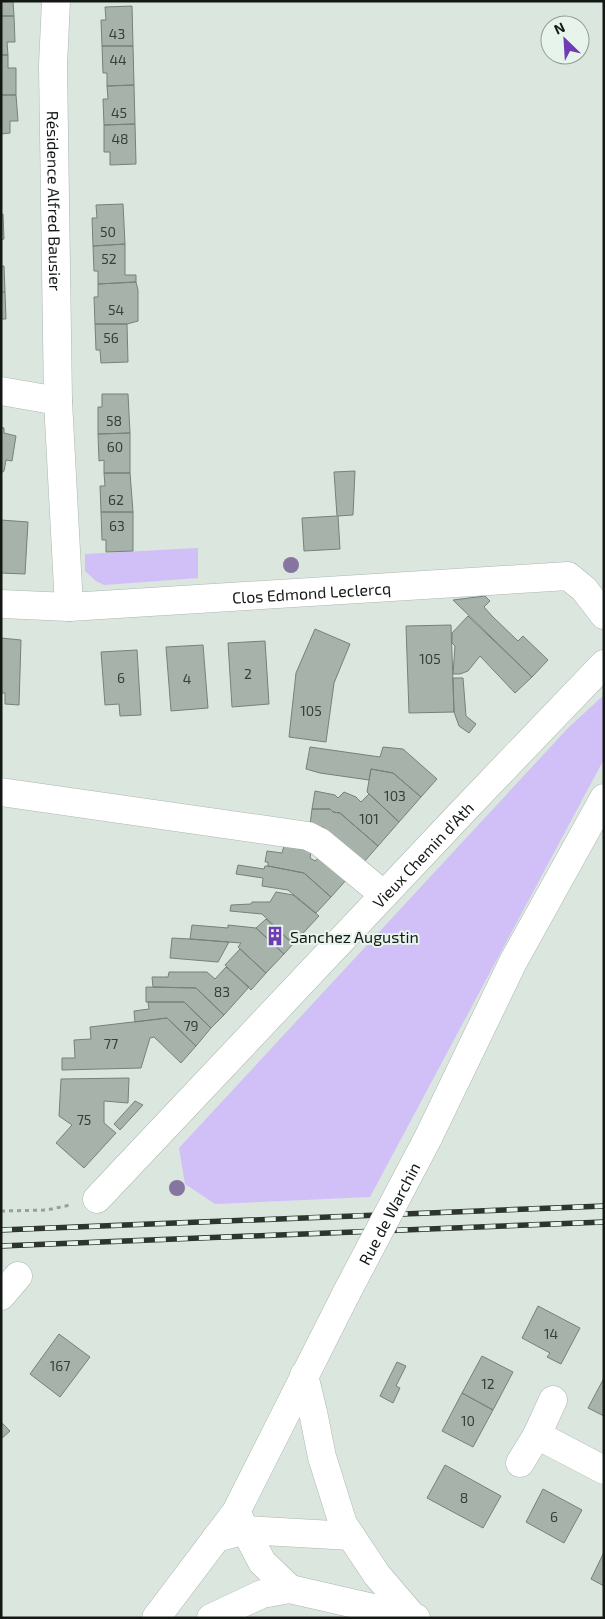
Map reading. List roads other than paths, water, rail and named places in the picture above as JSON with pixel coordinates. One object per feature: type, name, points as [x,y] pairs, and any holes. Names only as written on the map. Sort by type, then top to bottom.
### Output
[{"type":"street","name":"Résidence Alfred Bausier","points":[[56,1],[53,65],[58,402],[69,607]]},
{"type":"street","points":[[1,391],[58,402]]},
{"type":"street","name":"Clos Edmond Leclercq","points":[[1,604],[69,607],[568,576],[584,589],[604,615]]},
{"type":"street","name":"Vieux Chemin d'Ath","points":[[97,1199],[604,664]]},
{"type":"street","points":[[1,792],[308,836],[320,842],[384,895]]},
{"type":"street","name":"Rue de Warchin","points":[[156,1618],[216,1538],[241,1521],[304,1375],[428,1138],[513,962],[604,798]]},
{"type":"street","points":[[304,1375],[322,1457],[343,1524],[377,1575],[414,1617]]},
{"type":"street","points":[[520,1463],[537,1435],[553,1400]]},
{"type":"street","points":[[537,1435],[604,1470]]},
{"type":"street","points":[[241,1521],[351,1536]]},
{"type":"street","points":[[241,1521],[262,1562],[290,1590]]},
{"type":"street","points":[[211,1618],[262,1594],[290,1590],[414,1617]]},
{"type":"railway","points":[[1,1230],[604,1206]]},
{"type":"railway","points":[[1,1246],[604,1222]]},
{"type":"place","name":"Sanchez Augustin","points":[[275,936]]}]
